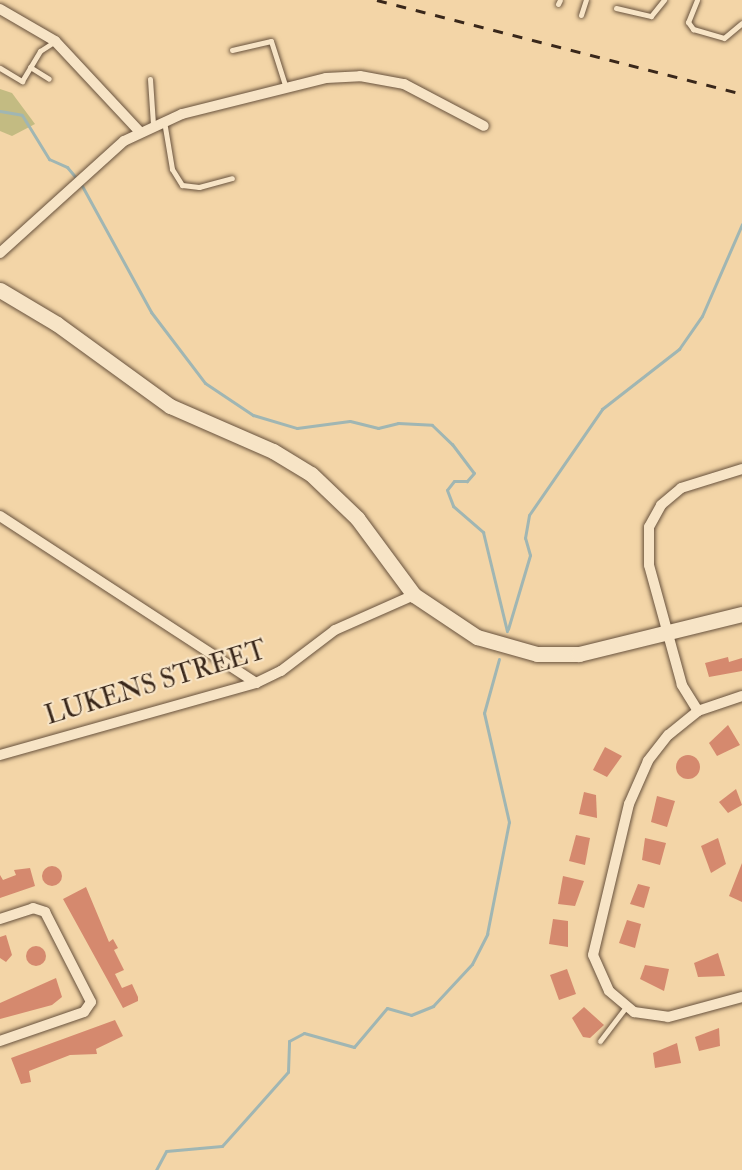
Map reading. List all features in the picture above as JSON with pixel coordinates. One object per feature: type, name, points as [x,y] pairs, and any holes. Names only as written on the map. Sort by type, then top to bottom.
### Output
[{"type":"street","points":[[0,9],[55,41],[139,131]]},
{"type":"street","points":[[0,254],[84,176],[139,131],[159,122],[286,88],[348,76],[382,78],[426,93],[484,126]]},
{"type":"street","points":[[0,290],[57,324],[170,406],[273,452],[311,474],[352,512],[414,595],[464,631],[491,643],[512,649],[579,654],[669,634],[742,614]]},
{"type":"street","points":[[698,711],[682,685],[647,552],[654,515],[681,488],[742,469]]},
{"type":"street","points":[[0,516],[256,683]]},
{"type":"street","name":"LUKENS STREET","points":[[0,755],[256,683],[281,671],[335,630],[414,595]]},
{"type":"street","points":[[742,696],[698,711],[668,735],[635,784],[594,938],[598,976],[626,1007],[668,1017],[742,997]]},
{"type":"street","points":[[0,919],[33,908],[45,912],[91,994],[84,1012],[0,1041]]},
{"type":"lane","points":[[581,15],[586,0]]},
{"type":"lane","points":[[616,8],[651,16],[664,0]]},
{"type":"lane","points":[[697,0],[688,22],[693,29],[724,38],[742,23]]},
{"type":"lane","points":[[0,68],[22,81],[40,51],[55,41]]},
{"type":"lane","points":[[232,50],[270,41],[286,88]]},
{"type":"lane","points":[[30,67],[49,79]]},
{"type":"lane","points":[[150,79],[172,169],[182,185],[198,188],[231,178]]},
{"type":"lane","points":[[600,1041],[626,1007]]},
{"type":"shaded area","points":[[0,89],[12,93],[35,124],[12,136],[0,131]]},
{"type":"building","points":[[728,657],[729,662],[742,658],[742,671],[709,677],[705,663]]},
{"type":"building","points":[[728,725],[740,745],[717,756],[709,743]]},
{"type":"building","points":[[605,747],[622,756],[607,777],[593,770]]},
{"type":"building","points":[[688,755],[693,756],[699,762],[699,772],[693,778],[688,779],[683,778],[677,772],[676,767],[677,762],[683,756]]},
{"type":"building","points":[[736,789],[742,805],[728,813],[719,802]]},
{"type":"building","points":[[584,792],[596,795],[597,818],[579,814]]},
{"type":"building","points":[[657,796],[675,801],[667,827],[651,822]]},
{"type":"building","points":[[576,835],[590,838],[585,865],[569,861]]},
{"type":"building","points":[[645,838],[666,843],[660,865],[642,860]]},
{"type":"building","points":[[718,838],[726,864],[711,873],[701,846]]},
{"type":"building","points":[[742,863],[742,902],[729,896]]},
{"type":"building","points":[[52,866],[59,869],[62,876],[59,883],[52,886],[45,883],[42,876],[45,869]]},
{"type":"building","points":[[30,868],[35,886],[0,898],[0,875],[3,880],[16,875],[14,870]]},
{"type":"building","points":[[563,876],[584,881],[575,906],[558,904]]},
{"type":"building","points":[[638,884],[650,887],[644,908],[630,904]]},
{"type":"building","points":[[86,887],[109,942],[113,939],[118,948],[114,950],[124,970],[115,974],[122,988],[132,984],[138,997],[138,1001],[123,1008],[63,899]]},
{"type":"building","points":[[553,919],[568,921],[568,947],[549,944]]},
{"type":"building","points":[[627,920],[641,924],[635,948],[619,943]]},
{"type":"building","points":[[6,935],[12,955],[6,962],[0,958],[0,937]]},
{"type":"building","points":[[36,946],[43,949],[46,956],[43,963],[36,966],[29,963],[26,956],[29,949]]},
{"type":"building","points":[[718,953],[725,976],[698,977],[694,963]]},
{"type":"building","points":[[645,965],[669,969],[664,991],[640,979]]},
{"type":"building","points":[[567,969],[576,994],[559,1000],[550,975]]},
{"type":"building","points":[[56,978],[62,997],[52,1005],[0,1019],[0,1003]]},
{"type":"building","points":[[584,1007],[604,1025],[590,1038],[583,1037],[572,1018]]},
{"type":"building","points":[[115,1020],[123,1036],[96,1049],[97,1054],[70,1055],[29,1071],[31,1082],[21,1084],[11,1058]]},
{"type":"building","points":[[719,1028],[720,1046],[699,1051],[695,1037]]},
{"type":"building","points":[[677,1043],[681,1063],[655,1068],[653,1053]]},
{"type":"waterway","points":[[0,111],[22,115],[49,159],[67,167],[77,179]]},
{"type":"waterway","points":[[81,184],[151,312],[205,383],[253,415],[297,428],[350,421],[378,428],[398,423],[432,425],[452,444],[474,473],[467,481],[454,481],[447,490],[453,506],[483,532],[507,631]]},
{"type":"waterway","points":[[508,629],[530,555],[525,538],[529,515],[602,409],[679,349],[702,316],[742,224]]},
{"type":"waterway","points":[[156,1170],[166,1151],[222,1146],[288,1072],[289,1041],[304,1033],[354,1047],[387,1008],[411,1015],[433,1006],[472,964],[487,934],[509,822],[484,713],[499,659]]},
{"type":"railway","points":[[377,0],[742,94]]}]
